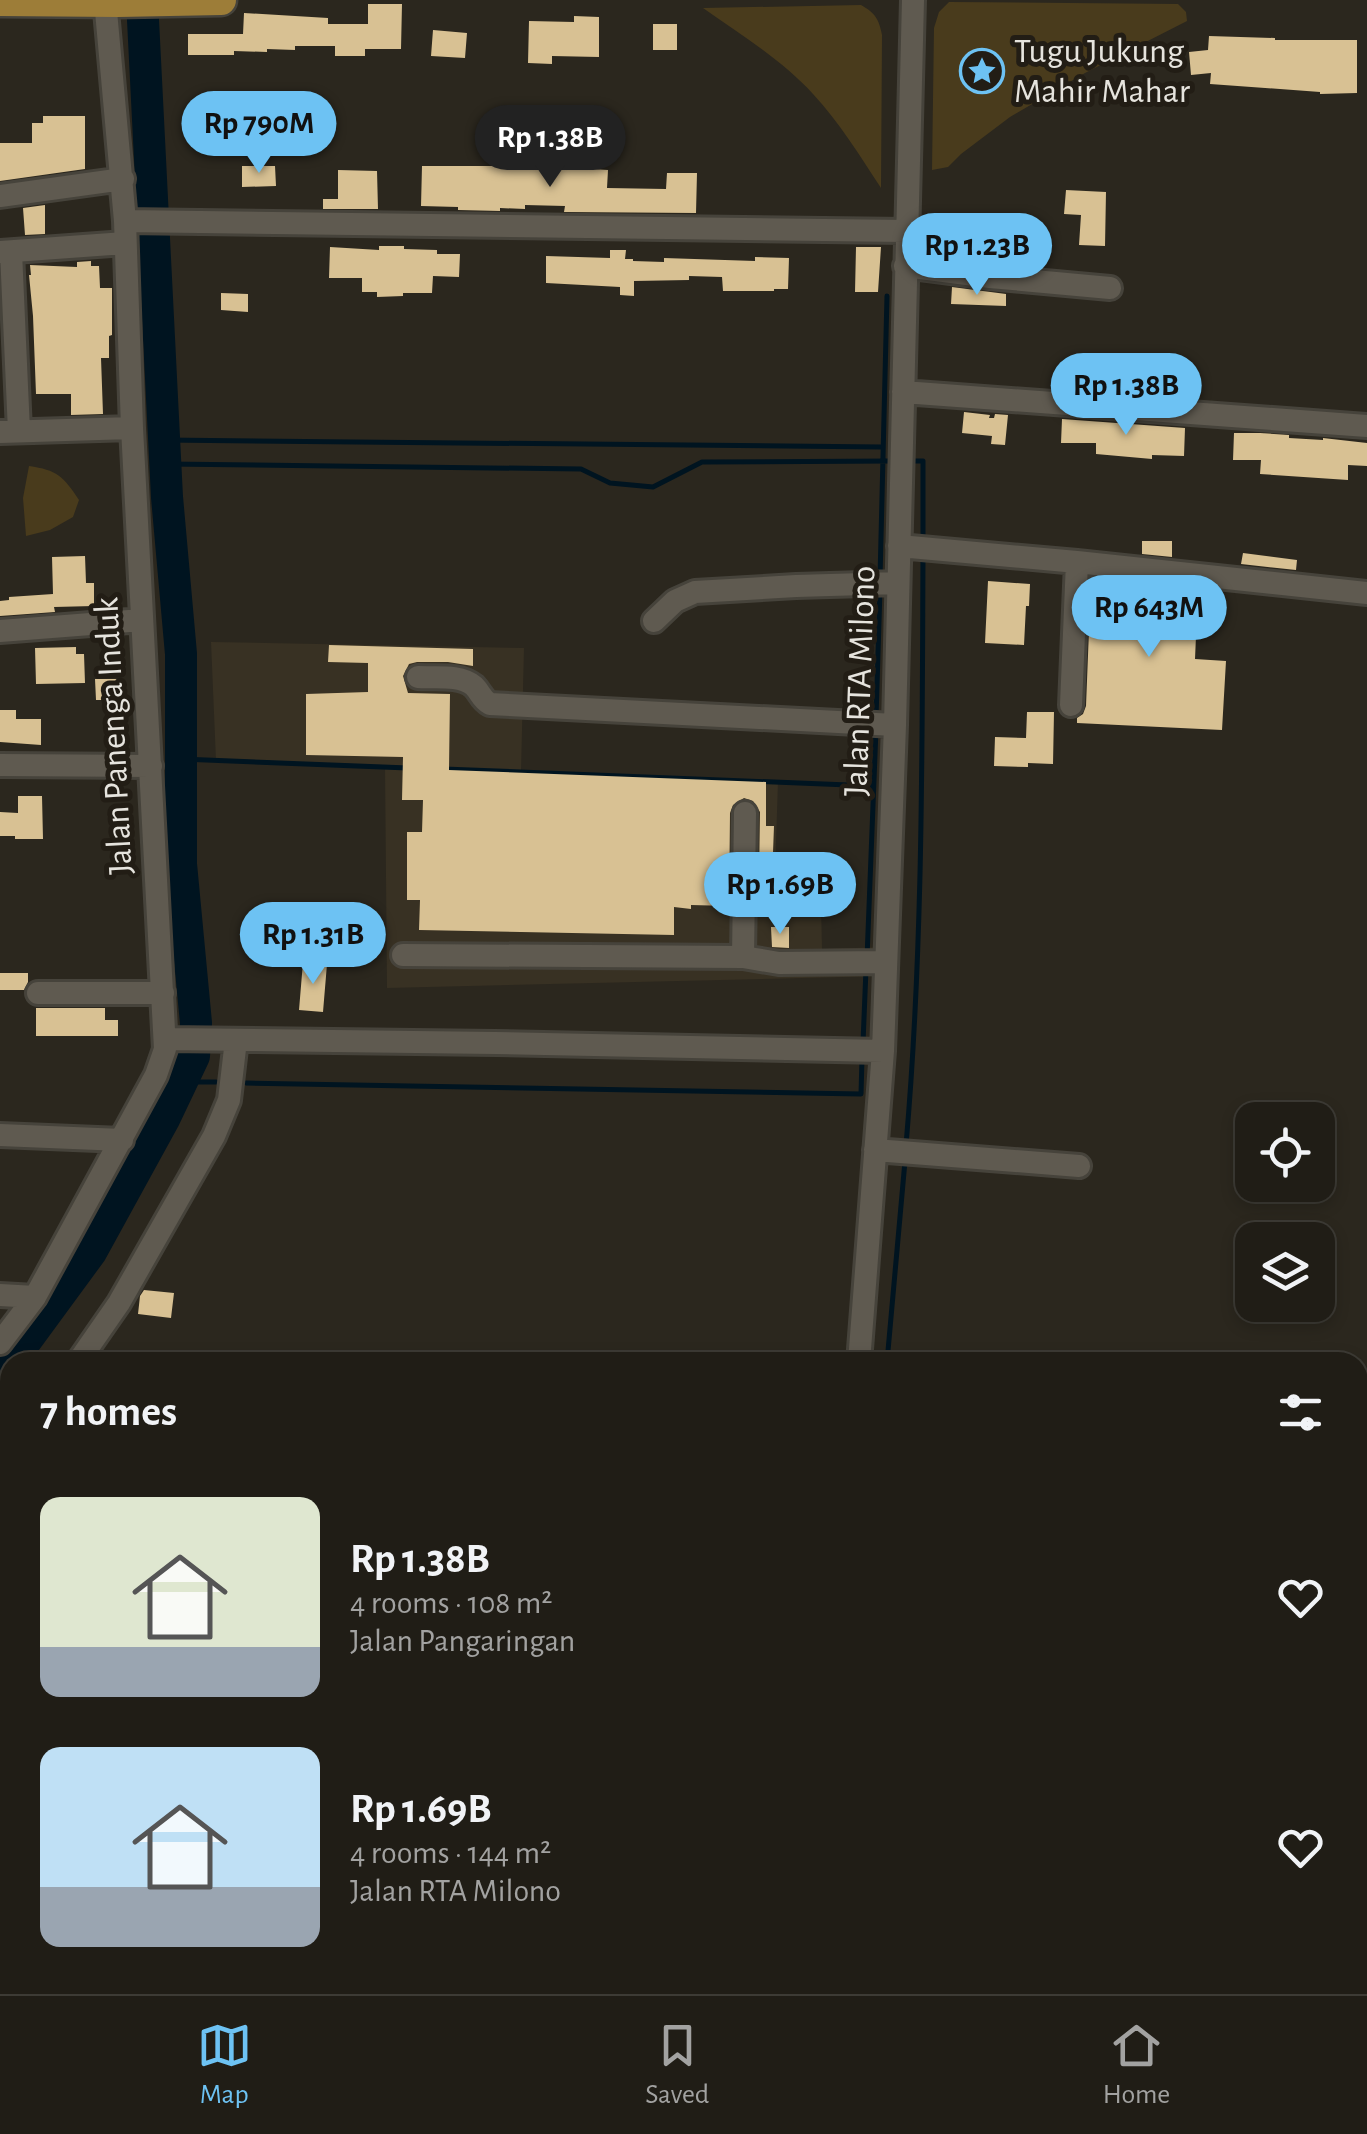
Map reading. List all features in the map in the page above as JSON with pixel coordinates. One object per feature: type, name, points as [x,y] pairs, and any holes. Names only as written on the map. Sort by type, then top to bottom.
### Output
[{"type":"highway","points":[[0,1],[221,0]]},
{"type":"street","name":"Jalan RTA Milono","points":[[860,1352],[883,1051],[873,962],[882,724],[898,582],[913,0]]},
{"type":"street","name":"Jalan Panenga Induk","points":[[109,2],[122,178],[130,228],[132,428],[163,993],[172,1039]]},
{"type":"street","points":[[0,196],[122,178]]},
{"type":"street","points":[[132,428],[10,432],[5,252],[174,222],[906,231]]},
{"type":"street","points":[[905,266],[1110,288]]},
{"type":"street","points":[[903,392],[1367,426]]},
{"type":"street","points":[[899,546],[1367,593]]},
{"type":"street","points":[[1071,705],[1076,562]]},
{"type":"street","points":[[654,620],[675,601],[694,592],[898,582]]},
{"type":"street","points":[[0,631],[142,620]]},
{"type":"street","points":[[418,677],[460,679],[476,687],[482,700],[490,704],[882,724]]},
{"type":"street","points":[[0,765],[151,766]]},
{"type":"street","points":[[744,957],[745,813]]},
{"type":"street","points":[[403,955],[744,957],[779,963],[873,962]]},
{"type":"street","points":[[38,993],[163,993]]},
{"type":"street","points":[[0,1343],[35,1297],[122,1140],[172,1039],[883,1051]]},
{"type":"street","points":[[85,1352],[119,1303],[206,1154],[229,1100],[236,1040]]},
{"type":"street","points":[[0,1135],[122,1140]]},
{"type":"street","points":[[876,1150],[1079,1166]]},
{"type":"street","points":[[0,1295],[35,1297]]},
{"type":"shaded area","points":[[949,2],[1178,4],[1186,12],[1187,21],[1085,73],[1010,117],[948,167],[932,170],[934,28],[939,12]]},
{"type":"shaded area","points":[[861,5],[876,17],[882,35],[881,188],[823,105],[801,82],[703,8]]},
{"type":"shaded area","points":[[29,466],[58,476],[79,500],[73,517],[50,530],[26,536],[23,498]]},
{"type":"shaded area","points":[[211,642],[524,648],[521,772],[778,782],[774,903],[821,903],[822,949],[887,947],[885,976],[387,988],[385,767],[216,761]]},
{"type":"building","points":[[368,4],[402,4],[401,49],[365,49],[365,56],[335,56],[335,46],[295,46],[295,50],[188,55],[188,34],[243,34],[244,13],[328,18],[328,24],[368,24]]},
{"type":"building","points":[[574,16],[599,17],[599,57],[552,56],[552,64],[528,63],[529,21],[574,22]]},
{"type":"building","points":[[653,24],[677,24],[677,50],[653,50]]},
{"type":"building","points":[[433,30],[467,33],[465,58],[431,56]]},
{"type":"building","points":[[1209,36],[1357,40],[1357,93],[1320,94],[1210,84],[1211,73],[1191,75],[1189,52],[1208,50]]},
{"type":"building","points":[[43,116],[85,116],[85,169],[0,181],[0,143],[32,143],[32,123],[43,123]]},
{"type":"building","points":[[242,166],[275,166],[276,186],[242,187]]},
{"type":"building","points":[[422,166],[608,170],[607,188],[666,189],[667,173],[697,173],[696,213],[564,212],[565,206],[525,205],[525,209],[500,211],[421,206]]},
{"type":"building","points":[[338,170],[377,171],[378,209],[323,209],[323,199],[338,199]]},
{"type":"building","points":[[1066,190],[1106,192],[1105,246],[1079,245],[1081,215],[1064,214]]},
{"type":"building","points":[[45,205],[45,234],[25,235],[23,208]]},
{"type":"building","points":[[379,246],[460,254],[459,277],[433,276],[432,293],[377,297],[377,292],[362,292],[362,278],[329,278],[330,247],[379,250]]},
{"type":"building","points":[[856,247],[881,247],[878,292],[855,292]]},
{"type":"building","points":[[610,250],[626,250],[625,259],[633,261],[789,258],[788,289],[723,291],[722,277],[689,276],[689,280],[634,281],[634,296],[620,295],[620,287],[546,283],[546,256],[610,258]]},
{"type":"building","points":[[91,261],[91,266],[99,266],[100,288],[112,288],[109,358],[101,358],[103,414],[71,415],[71,394],[36,394],[30,265],[77,267],[77,262]]},
{"type":"building","points":[[952,287],[1006,294],[1006,306],[951,304]]},
{"type":"building","points":[[221,293],[248,294],[248,312],[221,310]]},
{"type":"building","points":[[964,412],[990,415],[989,418],[995,414],[1008,415],[1005,445],[991,444],[992,436],[962,433]]},
{"type":"building","points":[[1062,419],[1185,428],[1184,456],[1152,455],[1152,459],[1096,454],[1096,443],[1061,443]]},
{"type":"building","points":[[1234,433],[1367,443],[1367,466],[1348,465],[1348,480],[1260,474],[1261,460],[1233,460]]},
{"type":"building","points":[[1142,541],[1172,541],[1172,557],[1142,554]]},
{"type":"building","points":[[1243,553],[1297,560],[1296,570],[1241,564]]},
{"type":"building","points":[[85,556],[86,583],[94,583],[94,606],[54,607],[55,612],[0,616],[0,601],[9,597],[53,594],[52,557]]},
{"type":"building","points":[[1091,579],[1198,590],[1195,659],[1226,661],[1222,730],[1077,723],[1086,706]]},
{"type":"building","points":[[988,581],[1030,584],[1024,645],[985,643]]},
{"type":"building","points":[[329,645],[473,649],[473,666],[417,662],[409,664],[403,676],[408,693],[450,694],[449,770],[766,782],[766,826],[774,826],[772,879],[759,878],[760,812],[753,801],[744,798],[733,805],[730,813],[729,906],[674,907],[674,935],[419,930],[420,900],[407,900],[407,832],[422,832],[423,800],[402,800],[403,757],[306,755],[306,694],[368,692],[368,663],[328,662]]},
{"type":"building","points":[[76,647],[76,654],[84,654],[85,683],[36,684],[35,648]]},
{"type":"building","points":[[95,679],[121,679],[121,700],[96,700]]},
{"type":"building","points":[[0,710],[16,710],[16,719],[41,719],[41,745],[0,742]]},
{"type":"building","points":[[1027,712],[1054,712],[1053,764],[994,766],[995,737],[1026,738]]},
{"type":"building","points":[[18,796],[42,796],[43,839],[0,836],[0,812],[18,813]]},
{"type":"building","points":[[771,927],[789,927],[789,948],[772,947]]},
{"type":"building","points":[[303,962],[327,964],[323,1012],[299,1010]]},
{"type":"building","points":[[0,973],[28,973],[24,990],[0,990]]},
{"type":"building","points":[[36,1008],[105,1008],[105,1020],[118,1020],[118,1036],[36,1036]]},
{"type":"building","points":[[144,1290],[174,1293],[171,1318],[138,1314]]},
{"type":"waterway","points":[[18,1352],[91,1252],[194,1056],[196,1023],[181,864],[181,654],[167,497],[142,0]]},
{"type":"waterway","points":[[135,42],[145,214]]},
{"type":"waterway","points":[[146,230],[153,386],[167,551],[172,848],[196,1023]]},
{"type":"waterway","points":[[880,578],[887,296]]},
{"type":"waterway","points":[[164,440],[881,447]]},
{"type":"waterway","points":[[166,464],[581,469],[610,483],[653,487],[702,462],[893,461]]},
{"type":"waterway","points":[[909,461],[923,461],[923,541]]},
{"type":"waterway","points":[[906,1145],[919,925],[923,557]]},
{"type":"waterway","points":[[876,718],[880,589]]},
{"type":"waterway","points":[[867,958],[876,729]]},
{"type":"waterway","points":[[181,759],[408,768]]},
{"type":"waterway","points":[[444,769],[873,786]]},
{"type":"waterway","points":[[863,1043],[866,969]]},
{"type":"waterway","points":[[246,1083],[861,1094],[862,1059]]},
{"type":"waterway","points":[[182,1082],[216,1082]]},
{"type":"waterway","points":[[888,1352],[905,1161]]},
{"type":"place","name":"Tugu Jukung Mahir Mahar","points":[[982,71]]}]
